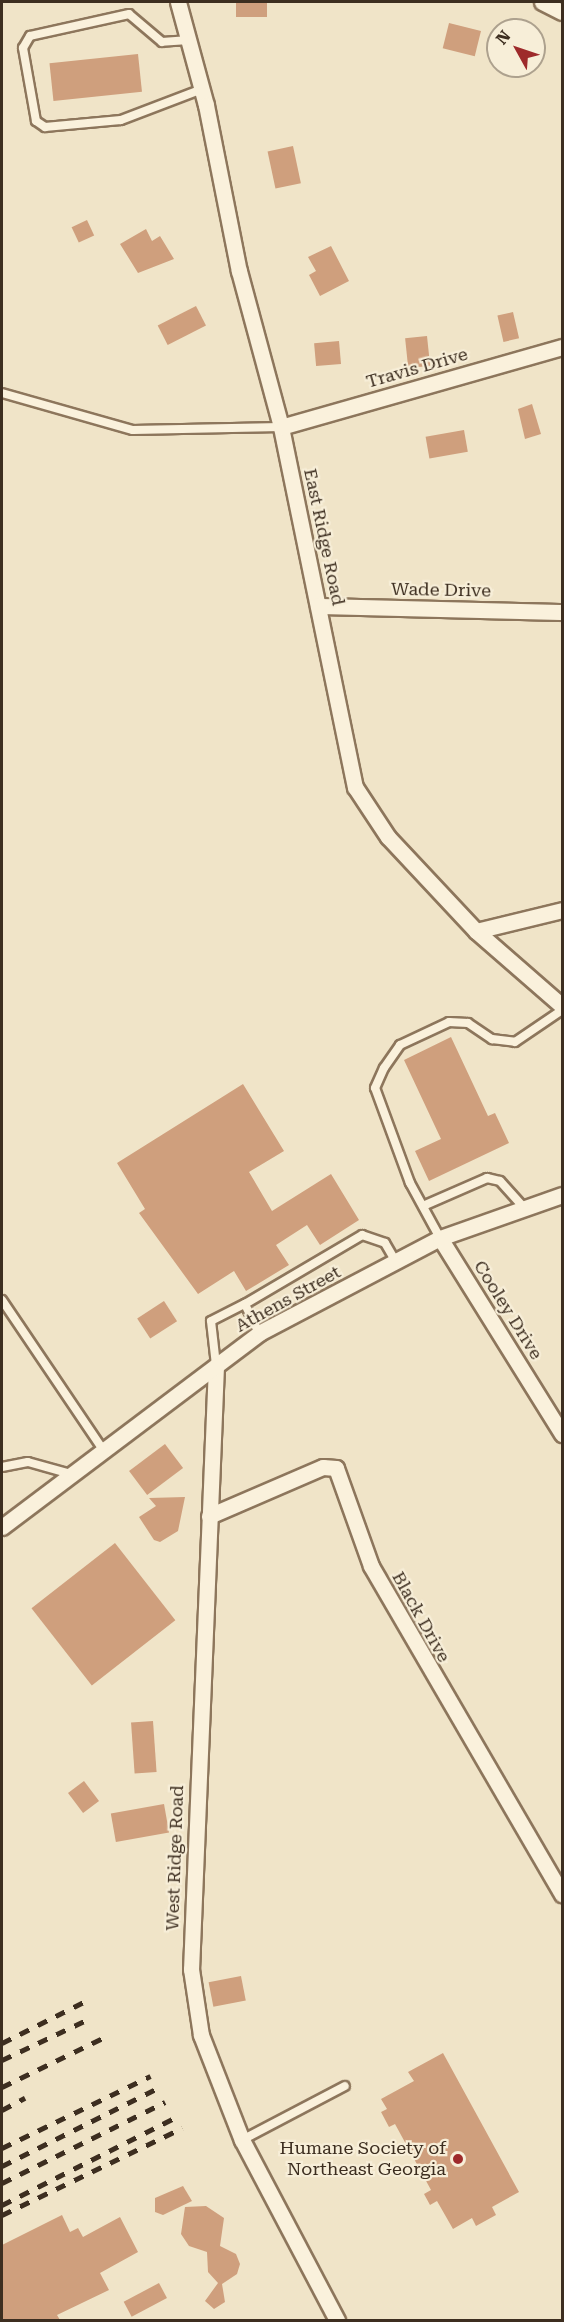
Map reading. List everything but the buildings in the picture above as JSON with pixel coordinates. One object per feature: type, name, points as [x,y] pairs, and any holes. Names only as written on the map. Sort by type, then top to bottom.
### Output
[{"type":"street","name":"East Ridge Road","points":[[178,2],[202,89],[239,271],[281,427],[355,787],[388,837],[476,931],[562,1008]]},
{"type":"street","points":[[542,2],[562,12]]},
{"type":"street","name":"Travis Drive","points":[[281,427],[562,347]]},
{"type":"street","name":"Wade Drive","points":[[318,606],[562,612]]},
{"type":"street","points":[[476,931],[562,910]]},
{"type":"street","name":"Athens Street","points":[[2,1527],[259,1333],[440,1238],[562,1195]]},
{"type":"street","name":"Cooley Drive","points":[[440,1238],[562,1434]]},
{"type":"street","name":"West Ridge Road","points":[[216,1366],[191,1968],[201,2035],[242,2140],[333,2319]]},
{"type":"street","name":"Black Drive","points":[[209,1516],[323,1467],[336,1468],[371,1566],[562,1894]]},
{"type":"lane","points":[[189,40],[162,42],[129,14],[30,36],[22,48],[36,121],[45,127],[121,120],[202,89]]},
{"type":"lane","points":[[2,393],[133,430],[281,427]]},
{"type":"lane","points":[[440,1238],[423,1206],[375,1088],[384,1068],[400,1045],[449,1022],[468,1023],[492,1039],[514,1042],[562,1008]]},
{"type":"lane","points":[[423,1206],[487,1178],[500,1180],[524,1208]]},
{"type":"lane","points":[[216,1366],[211,1321],[245,1304],[362,1235],[385,1243],[396,1262]]},
{"type":"lane","points":[[2,1300],[103,1450]]},
{"type":"lane","points":[[245,1304],[259,1333]]},
{"type":"lane","points":[[2,1467],[28,1462],[71,1474]]},
{"type":"lane","points":[[242,2140],[345,2086]]},
{"type":"railway","points":[[2,2043],[90,1999]]},
{"type":"railway","points":[[2,2060],[91,2018]]},
{"type":"railway","points":[[2,2087],[103,2038]]},
{"type":"railway","points":[[2,2148],[150,2076]]},
{"type":"railway","points":[[2,2166],[156,2089]]},
{"type":"railway","points":[[2,2110],[25,2098]]},
{"type":"railway","points":[[2,2183],[165,2102]]},
{"type":"railway","points":[[2,2205],[174,2118]]},
{"type":"railway","points":[[2,2215],[182,2128]]},
{"type":"place","name":"Humane Society of Northeast Georgia","points":[[458,2159]]}]
